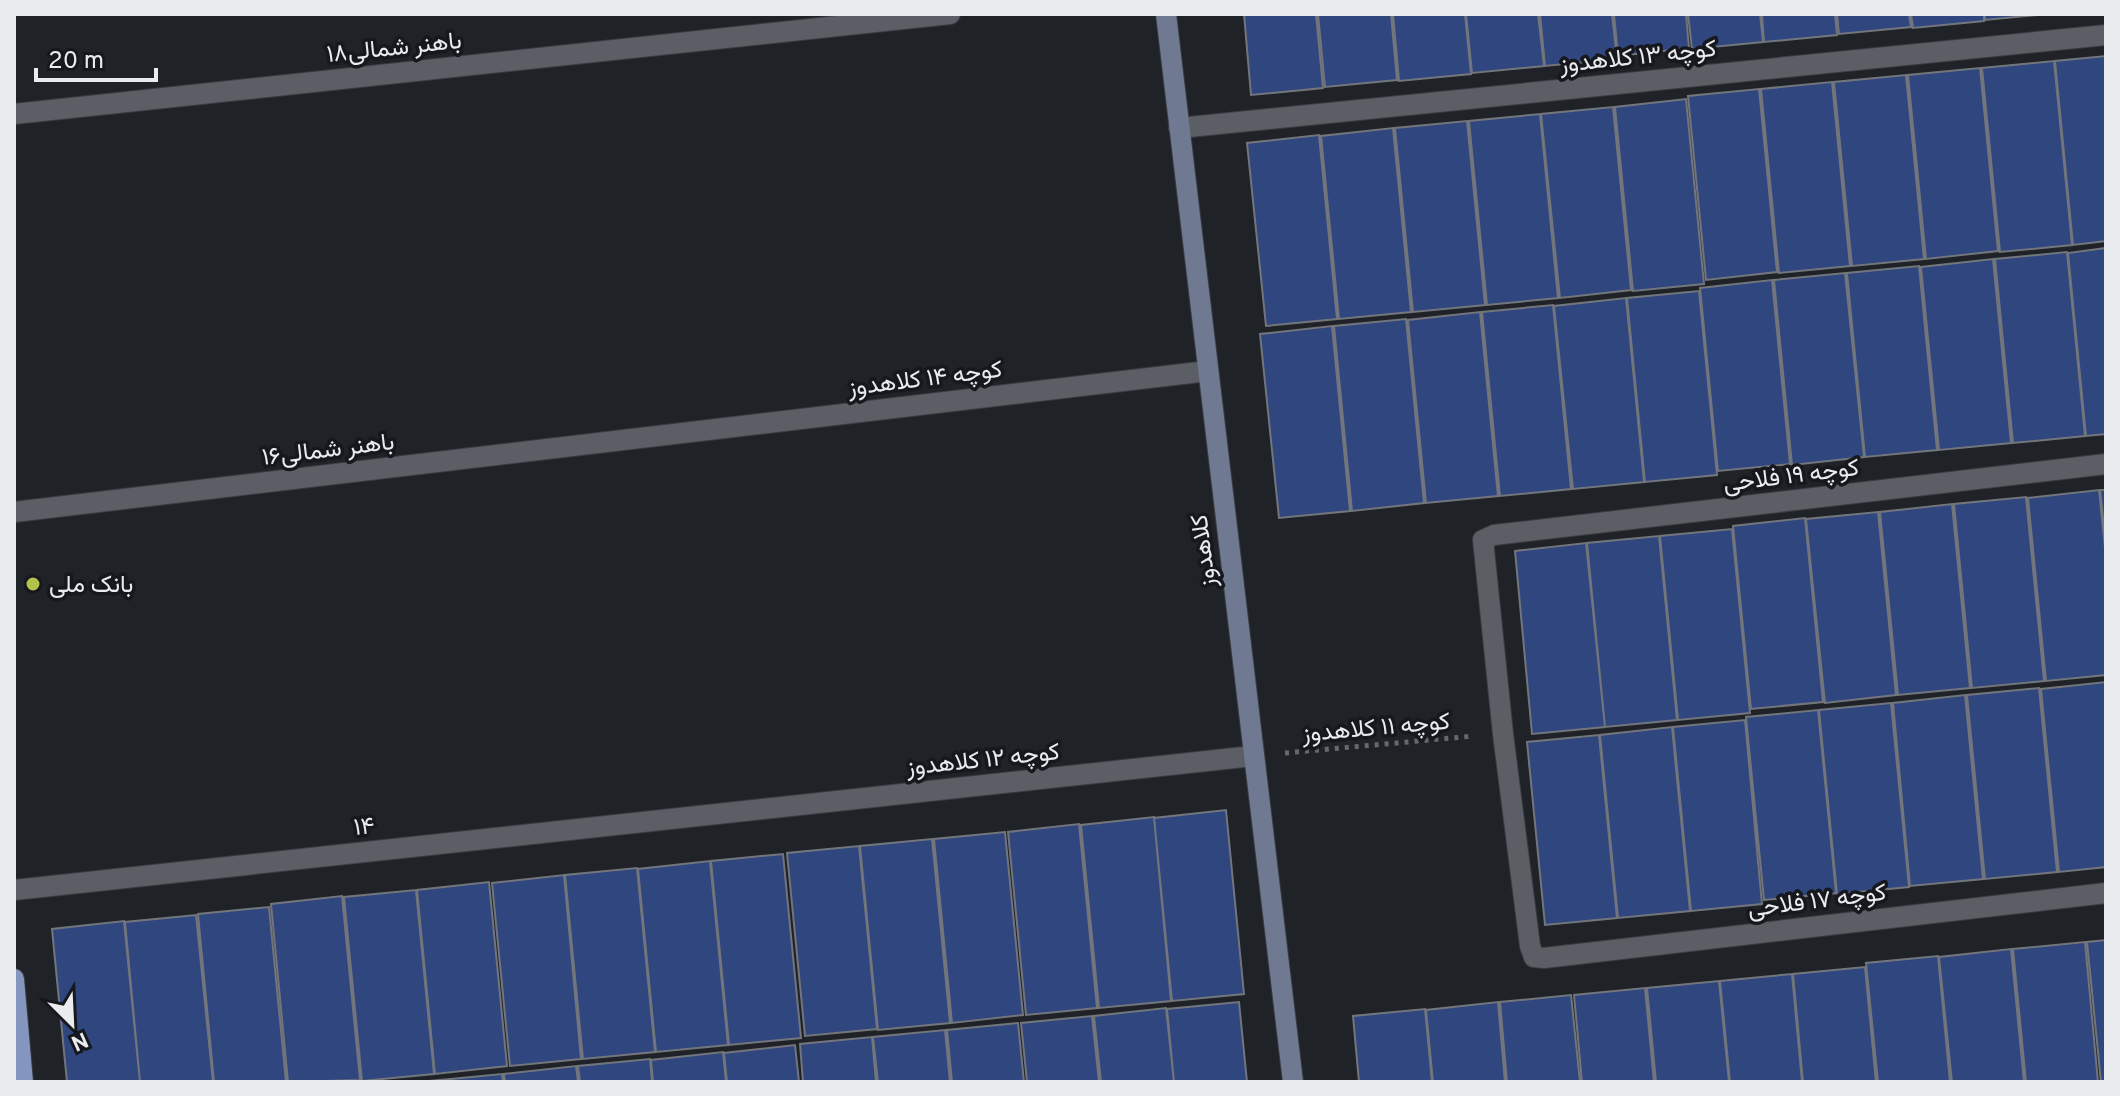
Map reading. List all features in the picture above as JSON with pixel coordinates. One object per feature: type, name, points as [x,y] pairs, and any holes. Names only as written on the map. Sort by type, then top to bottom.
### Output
[{"type":"main road","points":[[14,979],[23,1082]]},
{"type":"street","name":"باهنر شمالی۱۸","points":[[14,114],[950,14]]},
{"type":"street","name":"کلاهدوز","points":[[1166,14],[1293,1082]]},
{"type":"street","name":"کوچه ۱۳ کلاهدوز","points":[[1179,128],[2103,35]]},
{"type":"street","name":"کوچه ۱۴ کلاهدوز","points":[[649,437],[1208,371]]},
{"type":"street","name":"باهنر شمالی۱۶","points":[[14,512],[649,437]]},
{"type":"street","name":"کوچه ۱۹ فلاحی","points":[[1503,734],[1483,555],[1483,540],[1494,535],[2106,464]]},
{"type":"street","name":"کوچه ۱۷ فلاحی","points":[[1503,734],[1530,946],[1534,957],[2106,893]]},
{"type":"street","name":"کوچه ۱۲ کلاهدوز","points":[[719,814],[1253,756]]},
{"type":"street","name":"۱۴","points":[[14,890],[719,814]]},
{"type":"path","name":"کوچه ۱۱ کلاهدوز","points":[[1253,756],[1503,734]]},
{"type":"building","points":[[1244,14],[1316,14],[1323,88],[1251,95]]},
{"type":"building","points":[[1318,14],[1391,14],[1397,80],[1325,87]]},
{"type":"building","points":[[1393,14],[1465,14],[1471,74],[1399,81]]},
{"type":"building","points":[[1466,14],[1538,14],[1544,66],[1472,73]]},
{"type":"building","points":[[1540,14],[1612,14],[1617,59],[1545,66]]},
{"type":"building","points":[[1614,14],[1686,14],[1689,48],[1618,56]]},
{"type":"building","points":[[1688,14],[1760,14],[1763,42],[1692,49]]},
{"type":"building","points":[[1762,14],[1835,14],[1837,35],[1764,42]]},
{"type":"building","points":[[1837,14],[1909,14],[1911,27],[1839,34]]},
{"type":"building","points":[[1911,14],[1984,14],[1984,21],[1913,28]]},
{"type":"building","points":[[1985,14],[2048,14],[1985,20]]},
{"type":"building","points":[[2106,56],[2106,241],[2073,245],[2055,61]]},
{"type":"building","points":[[2054,61],[2072,245],[2000,252],[1982,68]]},
{"type":"building","points":[[1980,68],[1998,251],[1926,259],[1908,75]]},
{"type":"building","points":[[1906,75],[1924,259],[1852,266],[1834,82]]},
{"type":"building","points":[[1832,82],[1850,266],[1779,273],[1761,89]]},
{"type":"building","points":[[1759,89],[1777,272],[1706,280],[1688,96]]},
{"type":"building","points":[[1686,99],[1704,284],[1633,291],[1615,107]]},
{"type":"building","points":[[1613,107],[1631,290],[1560,298],[1541,114]]},
{"type":"building","points":[[1540,114],[1558,298],[1487,305],[1469,121]]},
{"type":"building","points":[[1467,121],[1485,305],[1413,312],[1395,128]]},
{"type":"building","points":[[1393,128],[1411,312],[1339,319],[1321,136]]},
{"type":"building","points":[[1319,135],[1337,319],[1266,326],[1247,143]]},
{"type":"building","points":[[2106,248],[2106,434],[2086,436],[2068,253]]},
{"type":"building","points":[[2067,252],[2085,436],[2013,443],[1995,259]]},
{"type":"building","points":[[1993,259],[2011,443],[1939,450],[1921,267]]},
{"type":"building","points":[[1919,266],[1937,450],[1865,457],[1847,273]]},
{"type":"building","points":[[1845,273],[1864,457],[1792,465],[1774,280]]},
{"type":"building","points":[[1772,280],[1790,464],[1718,471],[1700,288]]},
{"type":"building","points":[[1699,291],[1717,475],[1645,482],[1627,298]]},
{"type":"building","points":[[1626,298],[1644,482],[1573,489],[1554,306]]},
{"type":"building","points":[[1553,305],[1571,489],[1500,496],[1482,312]]},
{"type":"building","points":[[1480,312],[1498,496],[1426,503],[1408,320]]},
{"type":"building","points":[[1406,319],[1424,503],[1352,511],[1334,326]]},
{"type":"building","points":[[1332,326],[1350,511],[1279,518],[1260,334]]},
{"type":"building","points":[[2099,490],[2106,557],[2106,675],[2046,681],[2028,498]]},
{"type":"building","points":[[2100,490],[2106,490],[2106,547]]},
{"type":"building","points":[[2026,497],[2044,681],[1972,688],[1954,504]]},
{"type":"building","points":[[1952,504],[1970,688],[1898,695],[1880,512]]},
{"type":"building","points":[[1878,512],[1896,695],[1825,703],[1806,519]]},
{"type":"building","points":[[1805,518],[1823,702],[1751,709],[1733,526]]},
{"type":"building","points":[[1732,529],[1750,713],[1678,720],[1660,536]]},
{"type":"building","points":[[1659,536],[1677,720],[1605,727],[1587,543]]},
{"type":"building","points":[[1586,543],[1605,727],[1532,734],[1515,551]]},
{"type":"building","points":[[2106,682],[2106,867],[2059,872],[2041,689]]},
{"type":"building","points":[[2039,688],[2057,872],[1985,879],[1967,695]]},
{"type":"building","points":[[1965,695],[1983,879],[1910,886],[1893,703]]},
{"type":"building","points":[[1891,703],[1909,887],[1837,894],[1819,710]]},
{"type":"building","points":[[1818,710],[1836,893],[1764,900],[1746,717]]},
{"type":"building","points":[[1745,720],[1762,904],[1691,911],[1673,727]]},
{"type":"building","points":[[1672,727],[1690,911],[1618,918],[1600,735]]},
{"type":"building","points":[[1599,735],[1617,918],[1545,925],[1527,742]]},
{"type":"building","points":[[1226,810],[1244,994],[1172,1001],[1154,818]]},
{"type":"building","points":[[1154,817],[1171,1001],[1099,1008],[1081,825]]},
{"type":"building","points":[[1079,824],[1097,1008],[1026,1015],[1008,832]]},
{"type":"building","points":[[1005,832],[1023,1015],[952,1023],[934,839]]},
{"type":"building","points":[[932,839],[950,1023],[878,1030],[860,846]]},
{"type":"building","points":[[859,846],[877,1029],[805,1036],[787,853]]},
{"type":"building","points":[[783,854],[801,1038],[729,1045],[711,861]]},
{"type":"building","points":[[710,861],[728,1045],[656,1052],[638,869]]},
{"type":"building","points":[[637,868],[655,1052],[583,1059],[565,875]]},
{"type":"building","points":[[564,875],[581,1059],[510,1066],[492,883]]},
{"type":"building","points":[[489,882],[507,1066],[435,1074],[417,890]]},
{"type":"building","points":[[416,890],[434,1074],[362,1081],[344,897]]},
{"type":"building","points":[[342,896],[360,1080],[288,1082],[271,904]]},
{"type":"building","points":[[269,907],[286,1082],[214,1082],[198,914]]},
{"type":"building","points":[[196,915],[213,1082],[140,1082],[125,922]]},
{"type":"building","points":[[124,921],[140,1082],[67,1082],[52,929]]},
{"type":"building","points":[[2106,940],[2106,1082],[2101,1082],[2087,942]]},
{"type":"building","points":[[2085,942],[2098,1082],[2026,1082],[2013,949]]},
{"type":"building","points":[[2011,949],[2024,1082],[1952,1082],[1939,957]]},
{"type":"building","points":[[1938,956],[1950,1082],[1878,1082],[1866,963]]},
{"type":"building","points":[[1865,967],[1876,1082],[1803,1082],[1793,974]]},
{"type":"building","points":[[1792,974],[1802,1082],[1730,1082],[1720,981]]},
{"type":"building","points":[[1719,981],[1729,1082],[1656,1082],[1647,988]]},
{"type":"building","points":[[1645,988],[1654,1082],[1582,1082],[1574,995]]},
{"type":"building","points":[[1571,995],[1580,1082],[1507,1082],[1500,1002]]},
{"type":"building","points":[[1239,1002],[1247,1082],[1174,1082],[1167,1009]]},
{"type":"building","points":[[1498,1002],[1505,1082],[1433,1082],[1426,1010]]},
{"type":"building","points":[[1166,1008],[1174,1082],[1101,1082],[1094,1016]]},
{"type":"building","points":[[1425,1009],[1432,1082],[1359,1082],[1353,1016]]},
{"type":"building","points":[[1092,1016],[1099,1082],[1027,1082],[1021,1023]]},
{"type":"building","points":[[1018,1023],[1024,1082],[952,1082],[947,1030]]},
{"type":"building","points":[[945,1030],[950,1082],[878,1082],[873,1037]]},
{"type":"building","points":[[872,1037],[876,1082],[803,1082],[800,1044]]},
{"type":"building","points":[[795,1045],[799,1082],[727,1082],[724,1053]]},
{"type":"building","points":[[723,1052],[726,1082],[653,1082],[651,1060]]},
{"type":"building","points":[[650,1059],[652,1082],[580,1082],[578,1066]]},
{"type":"building","points":[[576,1066],[578,1082],[505,1082],[504,1074]]},
{"type":"building","points":[[502,1074],[503,1082],[430,1082],[430,1081]]},
{"type":"place","name":"بانک ملی","points":[[33,584]]}]
